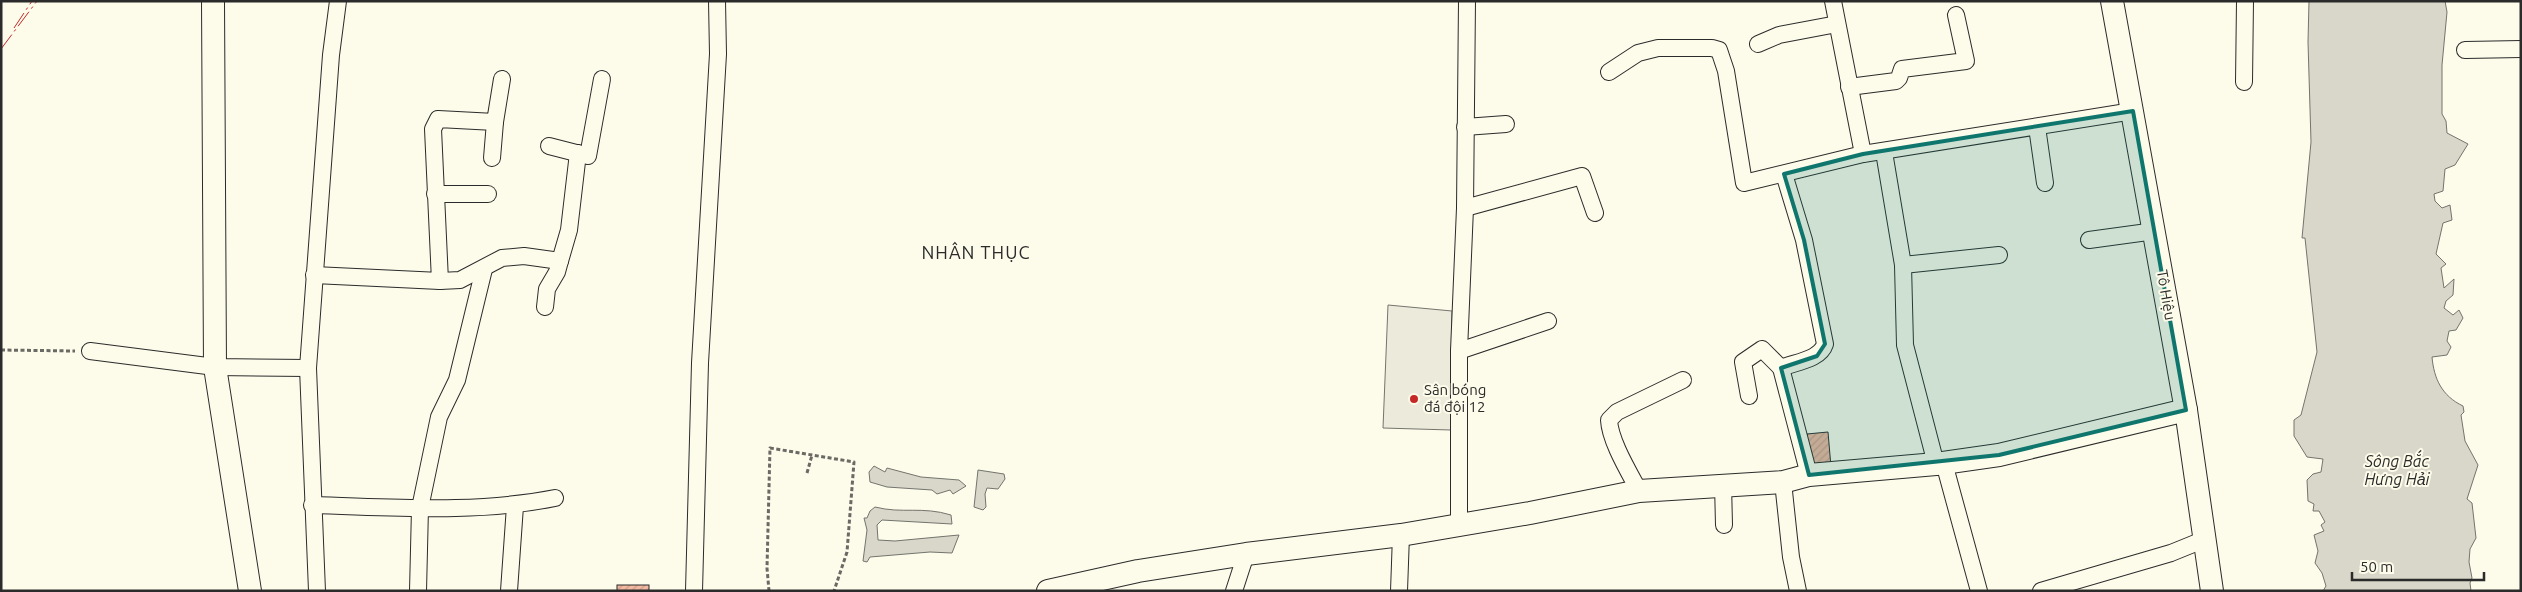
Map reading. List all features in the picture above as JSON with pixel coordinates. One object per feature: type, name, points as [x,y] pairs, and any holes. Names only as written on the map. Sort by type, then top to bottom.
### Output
[{"type":"street","points":[[213,1],[215,367],[250,591]]},
{"type":"street","points":[[317,591],[312,505],[308,368],[331,55],[338,1]]},
{"type":"street","points":[[694,591],[700,363],[718,54],[717,1]]},
{"type":"street","points":[[1459,525],[1459,352],[1464,208],[1467,1]]},
{"type":"street","points":[[1833,1],[1863,154]]},
{"type":"street","name":"Tô Hiệu","points":[[2112,1],[2156,231],[2186,410],[2203,540],[2212,591]]},
{"type":"street","points":[[2244,1],[2244,82]]},
{"type":"street","points":[[1850,87],[1896,81],[1902,69],[1966,61],[1956,15]]},
{"type":"street","points":[[1758,44],[1779,35],[1837,24]]},
{"type":"street","points":[[1609,72],[1638,53],[1658,48],[1712,48],[1719,50],[1726,71],[1744,183],[1863,154],[2133,111]]},
{"type":"street","points":[[2465,50],[2521,49]]},
{"type":"street","points":[[492,158],[495,122],[502,79]]},
{"type":"street","points":[[549,146],[588,156],[602,79]]},
{"type":"street","points":[[440,281],[433,129],[438,119],[495,122]]},
{"type":"street","points":[[1465,127],[1506,124]]},
{"type":"street","points":[[2037,127],[2045,183]]},
{"type":"street","points":[[1884,152],[1903,264],[1905,345],[1979,591]]},
{"type":"street","points":[[545,307],[547,289],[557,272],[569,230],[578,153]]},
{"type":"street","points":[[1781,368],[1816,356],[1823,351],[1825,344],[1804,240],[1784,174]]},
{"type":"street","points":[[1464,208],[1513,203],[1582,176],[1595,213]]},
{"type":"street","points":[[435,194],[488,194]]},
{"type":"street","points":[[2089,240],[2156,231]]},
{"type":"street","points":[[1903,264],[1999,255]]},
{"type":"street","points":[[313,283],[460,280],[502,258],[524,256],[560,260]]},
{"type":"street","points":[[418,591],[420,508],[439,417],[456,380],[484,269]]},
{"type":"street","points":[[1459,352],[1548,321]]},
{"type":"street","points":[[1749,396],[1743,362],[1762,349],[1781,368],[1809,475]]},
{"type":"street","points":[[90,351],[215,367],[308,368]]},
{"type":"street","points":[[1639,491],[1616,443],[1609,420],[1617,412],[1683,380]]},
{"type":"street","points":[[1057,590],[1138,571],[1246,554],[1401,535],[1530,513],[1639,491],[1723,484],[1783,482],[1809,475],[1940,463],[1999,455],[2186,410]]},
{"type":"street","points":[[1783,482],[1791,557],[1798,591]]},
{"type":"street","points":[[1723,484],[1724,525]]},
{"type":"street","points":[[312,505],[420,508],[514,506],[555,498]]},
{"type":"street","points":[[510,591],[514,506]]},
{"type":"street","points":[[1399,591],[1401,535]]},
{"type":"street","points":[[2040,591],[2081,585],[2203,540]]},
{"type":"street","points":[[1234,591],[1246,554]]},
{"type":"path","points":[[1,350],[90,351]]},
{"type":"path","points":[[769,591],[767,568],[770,448],[854,462],[846,552],[834,591]]},
{"type":"path","points":[[807,473],[812,455]]},
{"type":"highlighted area","points":[[2133,111],[2186,410],[1999,455],[1809,475],[1781,368],[1817,356],[1825,344],[1804,240],[1784,174],[1863,154]]},
{"type":"shaded area","points":[[1388,305],[1452,311],[1451,430],[1383,428]]},
{"type":"water","name":"Sông Bắc Hưng Hải","points":[[2309,1],[2445,1],[2447,12],[2442,65],[2442,114],[2446,121],[2447,133],[2468,144],[2455,165],[2445,169],[2443,191],[2434,194],[2435,201],[2442,208],[2450,205],[2452,220],[2443,223],[2436,254],[2446,264],[2441,268],[2444,288],[2454,279],[2453,295],[2446,301],[2444,308],[2453,315],[2459,310],[2463,318],[2456,330],[2449,331],[2447,341],[2451,347],[2447,355],[2432,357],[2440,386],[2444,392],[2463,406],[2464,412],[2461,415],[2465,441],[2478,465],[2467,499],[2472,503],[2476,538],[2470,549],[2471,591],[2323,591],[2326,586],[2322,573],[2315,563],[2318,551],[2314,535],[2324,531],[2321,525],[2325,522],[2319,511],[2313,511],[2314,504],[2308,501],[2307,480],[2313,474],[2321,472],[2323,459],[2307,457],[2294,436],[2294,420],[2301,415],[2317,352],[2305,238],[2302,238],[2311,142],[2308,42]]},
{"type":"water","points":[[874,466],[885,472],[887,468],[921,477],[959,480],[966,486],[953,494],[950,490],[937,494],[932,490],[887,487],[870,482],[869,472]]},
{"type":"water","points":[[978,470],[1004,474],[1005,479],[998,489],[987,488],[985,494],[986,507],[983,510],[974,507]]},
{"type":"water","points":[[875,507],[894,510],[941,512],[951,515],[952,524],[882,520],[877,525],[878,540],[895,541],[959,535],[952,553],[930,552],[870,557],[867,562],[863,561],[867,530],[864,518],[867,518],[870,511]]},
{"type":"building","points":[[1828,432],[1831,467],[1811,469],[1807,434]]},
{"type":"building","points":[[617,585],[649,585],[649,591],[617,591]]},
{"type":"power","points":[[14,28],[32,1]]},
{"type":"power","points":[[1,49],[37,1]]},
{"type":"place","name":"Sân bóng đá đội 12","points":[[1414,399]]},
{"type":"district","name":"NHÂN THỤC","points":[[976,253]]}]
